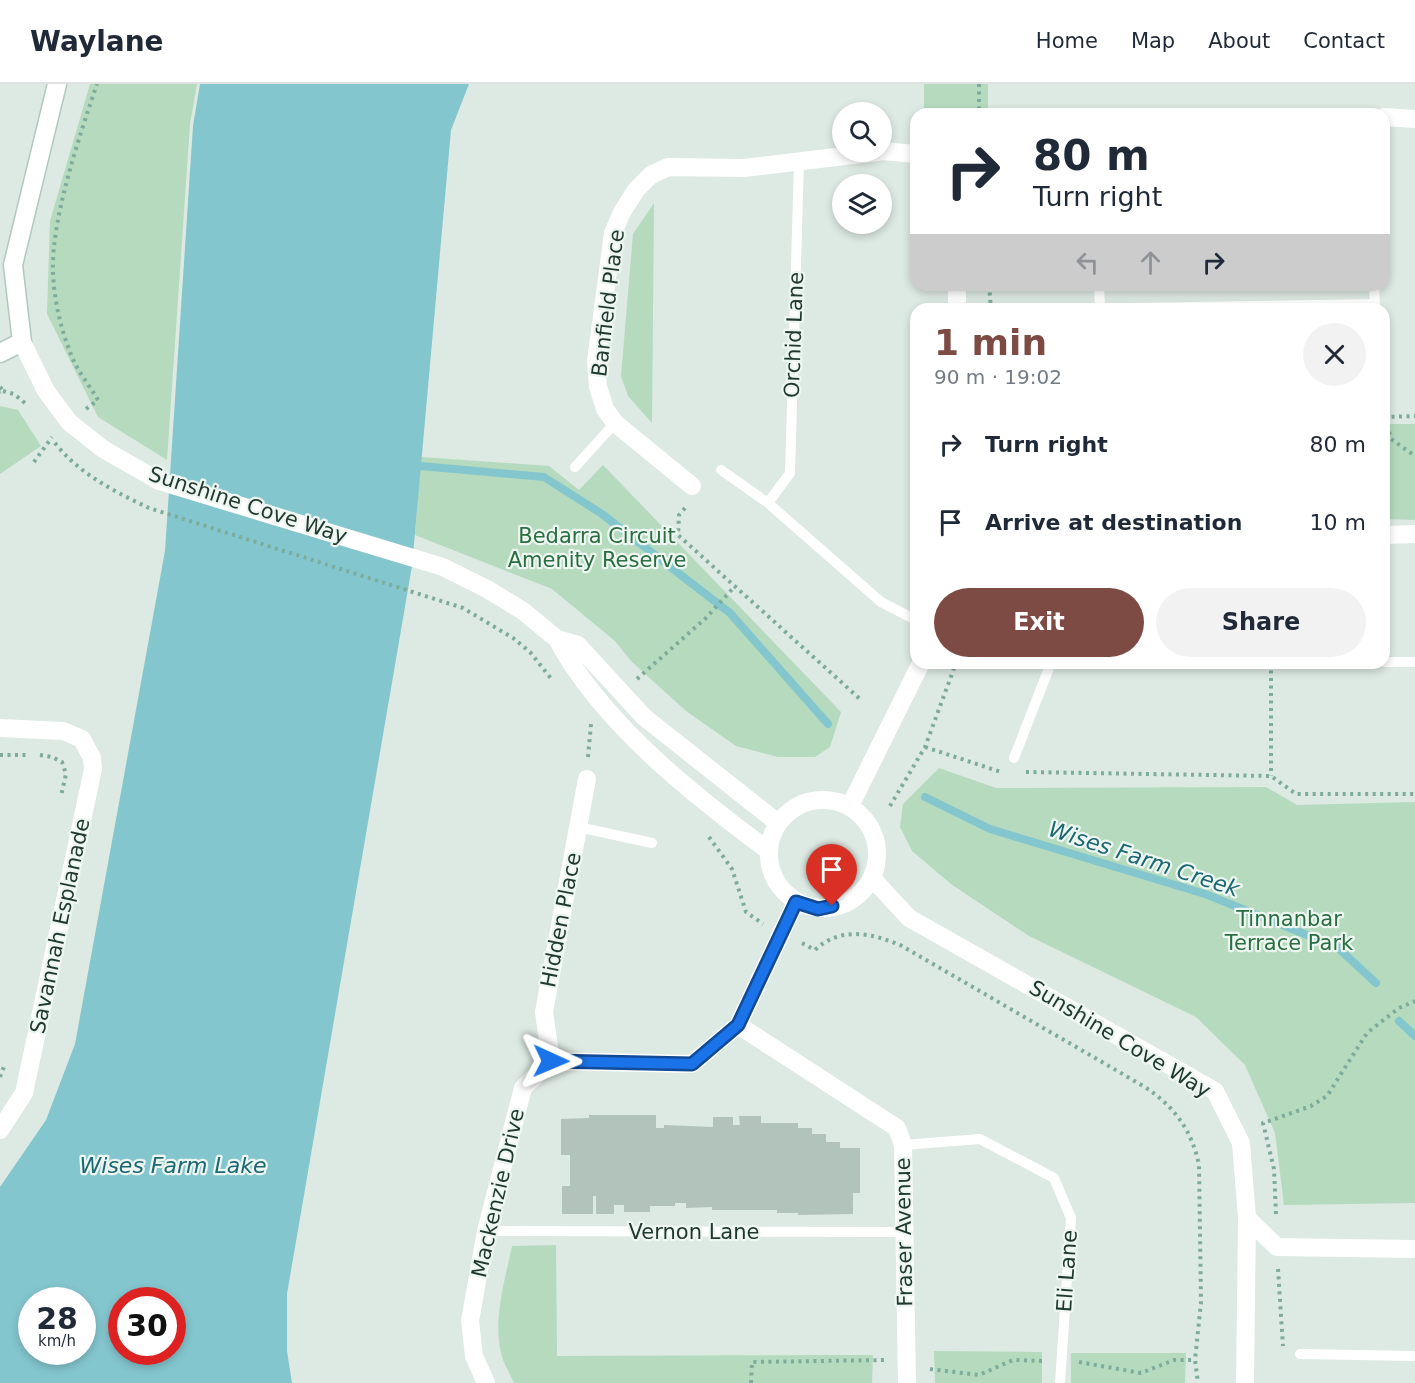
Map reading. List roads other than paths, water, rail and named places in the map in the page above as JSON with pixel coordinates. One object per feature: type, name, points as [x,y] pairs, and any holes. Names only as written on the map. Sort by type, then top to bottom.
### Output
[{"type":"street","name":"Sunshine Cove Way","points":[[57,84],[13,265],[22,342],[46,392],[69,422],[103,449],[159,480],[443,567],[487,589],[523,611],[557,639],[572,667],[624,729],[724,818],[769,851]]},
{"type":"street","points":[[1390,117],[1415,119]]},
{"type":"street","points":[[892,152],[910,153]]},
{"type":"street","name":"Banfield Place","points":[[692,493],[615,423],[605,409],[598,387],[596,361],[613,234],[636,190],[651,175],[668,167],[744,168],[832,157]]},
{"type":"street","points":[[0,353],[22,342]]},
{"type":"street","points":[[1390,535],[1415,534]]},
{"type":"street","name":"Sunshine Cove Way","points":[[557,639],[578,645],[644,717],[778,823]]},
{"type":"street","points":[[850,806],[918,669]]},
{"type":"street","name":"Savannah Esplanade","points":[[0,728],[63,731],[82,739],[92,758],[93,769],[24,1093],[0,1130]]},
{"type":"street","name":"Hidden Place","points":[[551,1061],[544,1012],[587,779]]},
{"type":"street","points":[[809,801],[838,802],[850,806],[865,818],[872,829],[878,857],[872,879],[861,894],[846,904],[818,909],[796,902],[774,878],[769,851],[778,823],[792,809],[809,801]]},
{"type":"street","name":"Sunshine Cove Way","points":[[872,879],[909,918],[1215,1091],[1241,1143],[1247,1218],[1245,1383]]},
{"type":"street","points":[[551,1061],[692,1064],[738,1025],[796,902]]},
{"type":"street","name":"Fraser Avenue","points":[[738,1025],[897,1128],[903,1145],[907,1383]]},
{"type":"street","name":"Mackenzie Drive","points":[[486,1383],[474,1356],[470,1321],[486,1231],[523,1088],[551,1061]]},
{"type":"street","points":[[1247,1218],[1277,1247],[1415,1249]]},
{"type":"lane","name":"Orchid Lane","points":[[768,503],[790,473],[799,161]]},
{"type":"lane","points":[[575,467],[615,423]]},
{"type":"lane","points":[[721,470],[768,503],[881,602],[910,617]]},
{"type":"lane","points":[[1390,662],[1415,662]]},
{"type":"lane","points":[[1014,758],[1049,669]]},
{"type":"lane","points":[[578,827],[652,843]]},
{"type":"lane","name":"Eli Lane","points":[[903,1145],[980,1139],[1054,1178],[1071,1218],[1060,1383]]},
{"type":"lane","name":"Vernon Lane","points":[[486,1231],[903,1232]]},
{"type":"lane","points":[[1300,1354],[1415,1356]]},
{"type":"water","name":"Wises Farm Lake","points":[[200,84],[469,84],[451,130],[412,566],[287,1294],[287,1351],[292,1383],[0,1383],[0,1187],[46,1120],[75,1044],[165,551],[193,126]]},
{"type":"waterway","name":"Wises Farm Creek","points":[[420,466],[544,477],[602,514],[730,613],[828,724]]},
{"type":"waterway","name":"Wises Farm Creek","points":[[925,797],[990,829],[1205,894],[1337,947],[1376,983]]},
{"type":"waterway","name":"Wises Farm Creek","points":[[1399,1021],[1415,1036]]},
{"type":"park label","name":"Bedarra Circuit Amenity Reserve","points":[[597,548]]},
{"type":"park label","name":"Tinnanbar Terrace Park","points":[[1289,931]]}]
